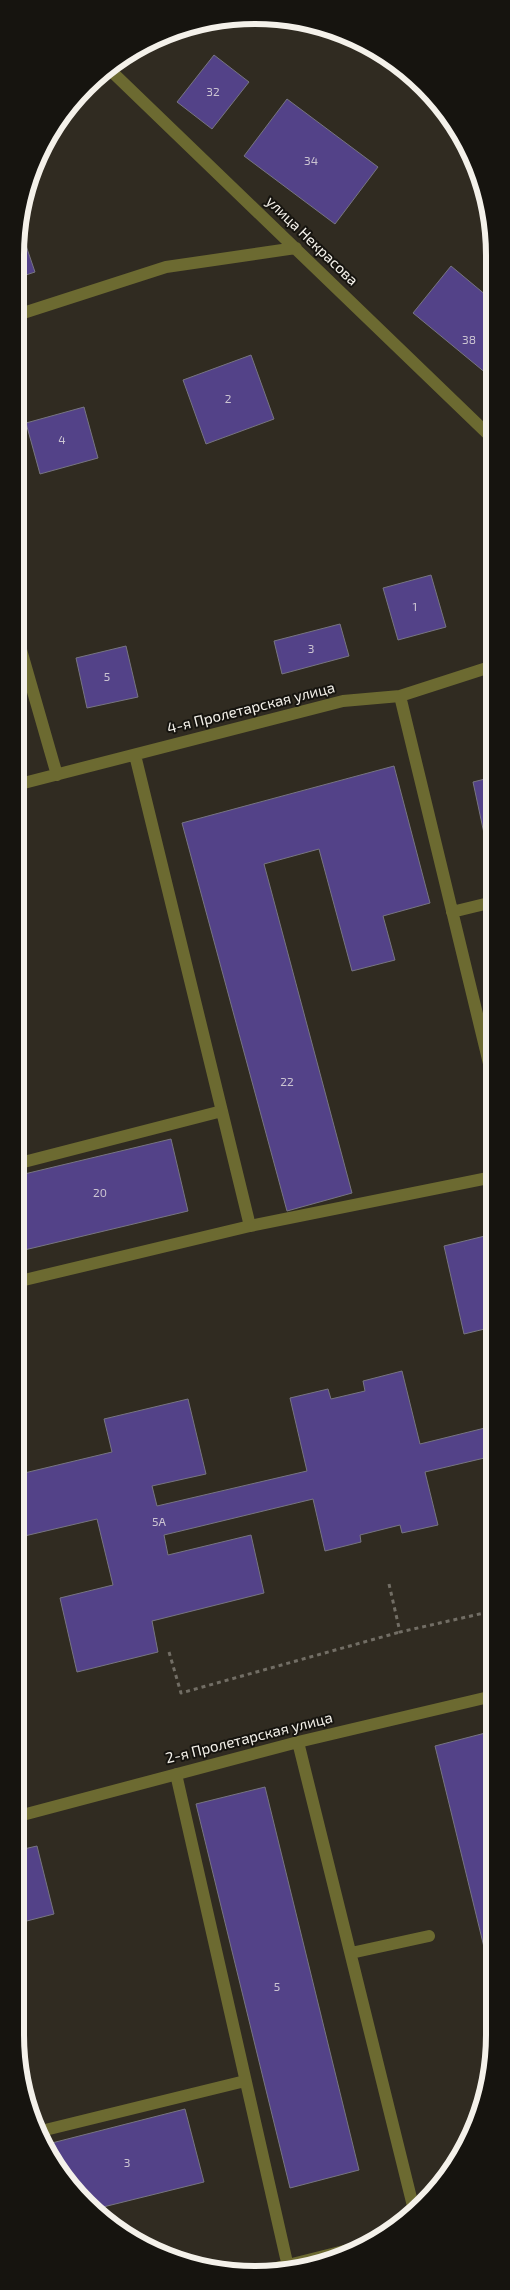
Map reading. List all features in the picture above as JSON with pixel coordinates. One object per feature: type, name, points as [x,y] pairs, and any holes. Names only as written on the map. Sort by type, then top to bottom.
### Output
[{"type":"street","name":"улица Некрасова","points":[[113,73],[486,432]]},
{"type":"street","points":[[24,313],[166,267],[296,248]]},
{"type":"street","points":[[24,660],[57,775]]},
{"type":"street","name":"4-я Пролетарская улица","points":[[24,783],[344,701],[400,696],[486,668]]},
{"type":"street","points":[[400,696],[452,912],[486,1034]]},
{"type":"street","points":[[135,755],[250,1226]]},
{"type":"street","points":[[452,912],[486,904]]},
{"type":"street","points":[[24,1162],[222,1111]]},
{"type":"street","points":[[24,1280],[250,1226],[486,1178]]},
{"type":"street","name":"2-я Пролетарская улица","points":[[24,1815],[298,1742],[486,1698]]},
{"type":"street","points":[[298,1742],[413,2204]]},
{"type":"street","points":[[176,1774],[286,2258]]},
{"type":"street","points":[[351,1953],[429,1936]]},
{"type":"street","points":[[45,2130],[245,2081]]},
{"type":"path","points":[[389,1584],[400,1632]]},
{"type":"path","points":[[170,1652],[181,1693],[400,1632],[486,1613]]},
{"type":"building","points":[[214,55],[249,82],[212,129],[177,102]]},
{"type":"building","points":[[287,99],[378,167],[335,224],[244,156]]},
{"type":"building","points":[[24,240],[35,272],[24,276]]},
{"type":"building","points":[[451,266],[486,295],[486,373],[413,313]]},
{"type":"building","points":[[251,355],[274,419],[206,444],[183,380]]},
{"type":"building","points":[[84,407],[98,458],[40,474],[26,423]]},
{"type":"building","points":[[431,575],[446,627],[398,640],[383,588]]},
{"type":"building","points":[[340,624],[349,656],[282,674],[274,641]]},
{"type":"building","points":[[126,646],[138,697],[87,708],[76,658]]},
{"type":"building","points":[[394,766],[430,903],[383,916],[395,960],[352,971],[319,849],[264,864],[352,1193],[287,1211],[182,823]]},
{"type":"building","points":[[486,779],[486,843],[473,782]]},
{"type":"building","points":[[171,1139],[188,1211],[24,1250],[24,1174]]},
{"type":"building","points":[[486,1236],[486,1329],[464,1334],[444,1246]]},
{"type":"building","points":[[402,1371],[420,1444],[486,1428],[486,1458],[425,1472],[438,1525],[402,1533],[400,1525],[360,1535],[361,1542],[325,1551],[313,1499],[164,1535],[168,1555],[251,1535],[264,1593],[152,1621],[158,1652],[77,1672],[60,1598],[113,1585],[97,1519],[24,1536],[24,1473],[112,1452],[104,1419],[188,1399],[206,1474],[152,1486],[157,1506],[307,1471],[290,1398],[328,1389],[331,1399],[365,1391],[363,1381]]},
{"type":"building","points":[[486,1733],[486,1955],[435,1746]]},
{"type":"building","points":[[265,1787],[359,2170],[290,2188],[196,1804]]},
{"type":"building","points":[[37,1846],[54,1914],[24,1922],[24,1849]]},
{"type":"building","points":[[185,2109],[204,2182],[101,2207],[91,2199],[72,2176],[51,2143]]}]
